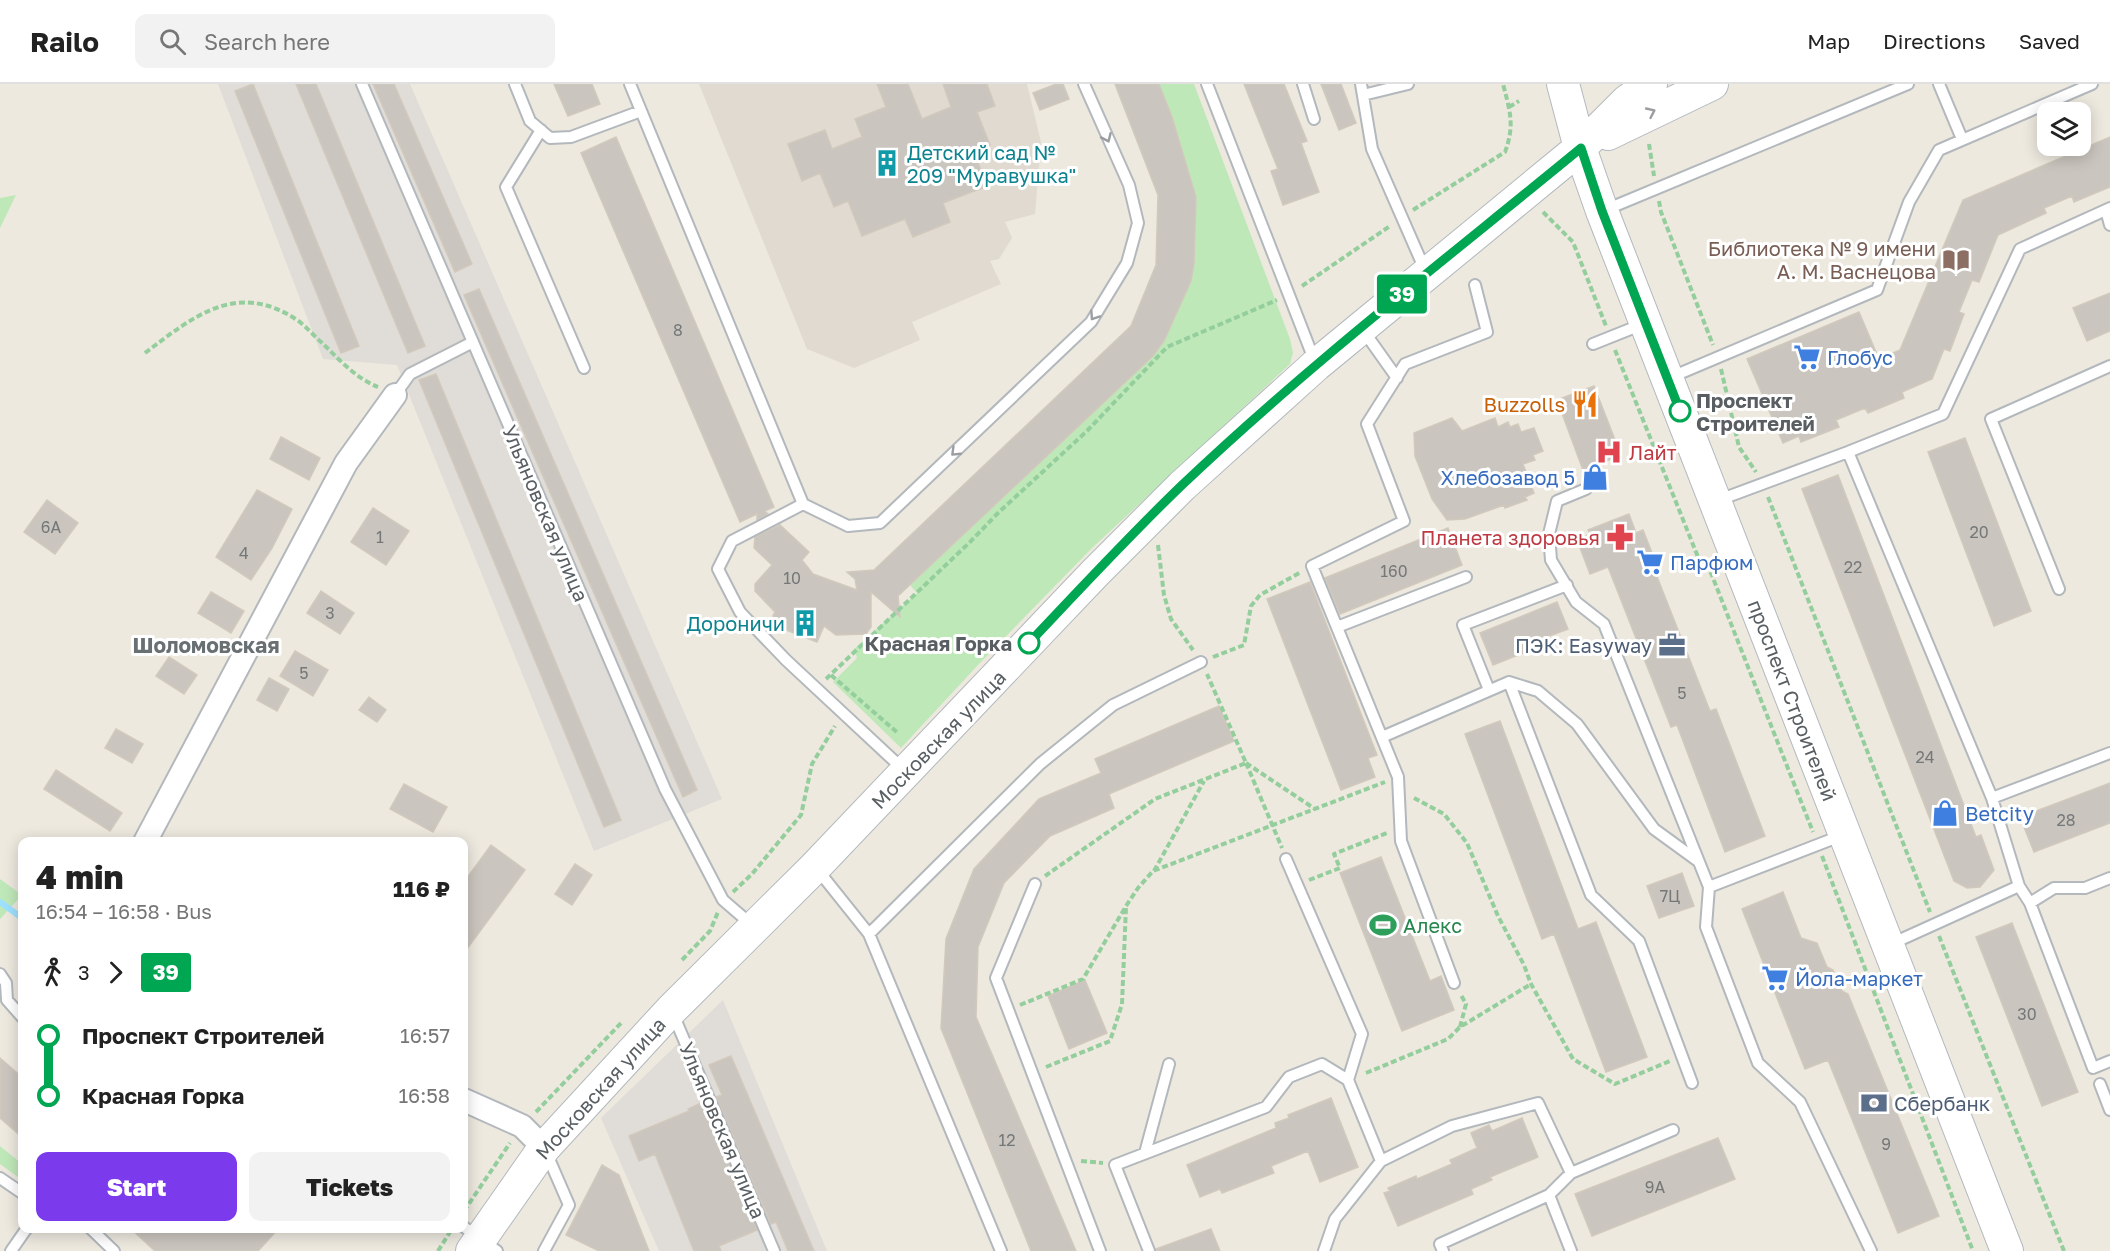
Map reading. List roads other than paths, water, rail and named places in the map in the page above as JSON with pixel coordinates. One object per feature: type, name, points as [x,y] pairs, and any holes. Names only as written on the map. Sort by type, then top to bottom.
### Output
[{"type":"main road","name":"проспект Строителей","points":[[1563,84],[1602,211],[1715,501],[1832,840],[1888,945],[2006,1251]]},
{"type":"main road","name":"Московская улица","points":[[473,1239],[544,1148],[672,1010],[815,867],[1095,573],[1166,502],[1316,365],[1581,148],[1627,101],[1651,84]]},
{"type":"main road","name":"Московская улица","points":[[1581,148],[1712,84]]},
{"type":"street","points":[[148,837],[346,463],[395,395]]},
{"type":"street","points":[[468,1102],[522,1126],[544,1148]]},
{"type":"lane","name":"Ульяновская улица","points":[[362,84],[665,789],[723,900],[754,928]]},
{"type":"lane","points":[[515,84],[530,121],[550,138],[571,137],[641,111]]},
{"type":"lane","points":[[630,84],[803,504],[849,526],[880,523],[1091,322],[1127,262],[1138,223],[1129,185],[1084,84]]},
{"type":"lane","points":[[1207,84],[1316,365]]},
{"type":"lane","points":[[1303,84],[1314,119]]},
{"type":"lane","points":[[1408,84],[1362,90],[1372,149],[1426,273]]},
{"type":"lane","points":[[1602,211],[1908,84]]},
{"type":"lane","points":[[1940,84],[1962,139]]},
{"type":"lane","points":[[1668,379],[1877,290],[1909,202],[1939,150],[2092,84]]},
{"type":"lane","points":[[541,130],[506,187],[584,368]]},
{"type":"lane","points":[[1715,501],[1848,452],[1942,414],[2020,249],[2108,209],[2110,225]]},
{"type":"lane","points":[[1455,983],[1401,841],[1398,777],[1312,566],[1404,520],[1367,424],[1405,364],[1487,333],[1475,285]]},
{"type":"lane","points":[[1593,344],[1646,323]]},
{"type":"lane","points":[[1361,327],[1397,378]]},
{"type":"lane","points":[[395,395],[410,374],[473,342]]},
{"type":"lane","points":[[2059,589],[1991,419],[2110,366]]},
{"type":"lane","points":[[1848,452],[1992,798],[2019,886],[2030,903],[2093,1068],[2110,1061]]},
{"type":"lane","points":[[1586,489],[1557,501],[1550,534],[1551,560],[1576,602],[1604,624],[1709,887],[1706,927],[1758,1064],[1800,1102],[1872,1251]]},
{"type":"lane","points":[[803,504],[732,541],[718,569],[740,612],[817,689],[906,772]]},
{"type":"lane","points":[[1337,627],[1466,577]]},
{"type":"lane","points":[[1490,690],[1463,625],[1567,585]]},
{"type":"lane","points":[[869,933],[1040,764],[1113,705],[1201,662]]},
{"type":"lane","points":[[1382,737],[1509,682],[1538,691],[1577,724],[1654,829],[1698,861]]},
{"type":"lane","points":[[1509,682],[1591,895],[1639,941],[1692,1083]]},
{"type":"lane","points":[[1992,798],[2110,753]]},
{"type":"lane","points":[[1709,887],[1832,840]]},
{"type":"lane","points":[[1286,859],[1362,1034],[1348,1080]]},
{"type":"lane","points":[[815,867],[869,933],[1001,1251]]},
{"type":"lane","points":[[2030,903],[2054,888],[2085,888],[2110,878]]},
{"type":"lane","points":[[1035,884],[996,978],[1100,1251]]},
{"type":"lane","points":[[1888,945],[2019,886]]},
{"type":"lane","points":[[0,974],[6,983],[7,1000],[18,1012]]},
{"type":"lane","name":"Ульяновская улица","points":[[672,1010],[774,1251]]},
{"type":"lane","points":[[1145,1154],[1169,1064]]},
{"type":"lane","points":[[1149,1251],[1115,1165],[1266,1107],[1289,1077],[1322,1064],[1348,1080],[1381,1161]]},
{"type":"lane","points":[[2100,1084],[2110,1110]]},
{"type":"lane","points":[[1324,1251],[1335,1219],[1381,1161],[1452,1126],[1538,1103],[1571,1173]]},
{"type":"lane","points":[[1443,1251],[1440,1244],[1550,1195],[1571,1173],[1673,1130]]},
{"type":"lane","points":[[544,1148],[569,1205],[544,1251]]},
{"type":"lane","points":[[0,1178],[18,1190]]},
{"type":"lane","points":[[1550,1195],[1571,1251]]},
{"type":"lane","points":[[11,1251],[24,1233]]},
{"type":"lane","points":[[95,1233],[114,1251]]},
{"type":"waterway","points":[[0,902],[18,915]]},
{"type":"place","name":"Детский сад № 209 \"Муравушка\"","points":[[887,163]]},
{"type":"place","name":"Библиотека № 9 имени А. М. Васнецова","points":[[1956,260]]},
{"type":"place","name":"Глобус","points":[[1807,357]]},
{"type":"place","name":"Buzzolls","points":[[1585,404]]},
{"type":"place","name":"Проспект Строителей","points":[[1680,411]]},
{"type":"place","name":"Лайт","points":[[1609,452]]},
{"type":"place","name":"Хлебозавод 5","points":[[1595,477]]},
{"type":"place","name":"Планета здоровья","points":[[1620,537]]},
{"type":"place","name":"Парфюм","points":[[1650,562]]},
{"type":"place","name":"Дороничи","points":[[805,623]]},
{"type":"place","name":"Красная Горка","points":[[1029,643]]},
{"type":"place","name":"ПЭК: Easyway","points":[[1672,645]]},
{"type":"place","name":"Betcity","points":[[1945,813]]},
{"type":"place","name":"Алекс","points":[[1383,925]]},
{"type":"place","name":"Йола-маркет","points":[[1775,978]]},
{"type":"place","name":"Сбербанк","points":[[1874,1103]]},
{"type":"district","name":"Шоломовская","points":[[206,645]]}]
